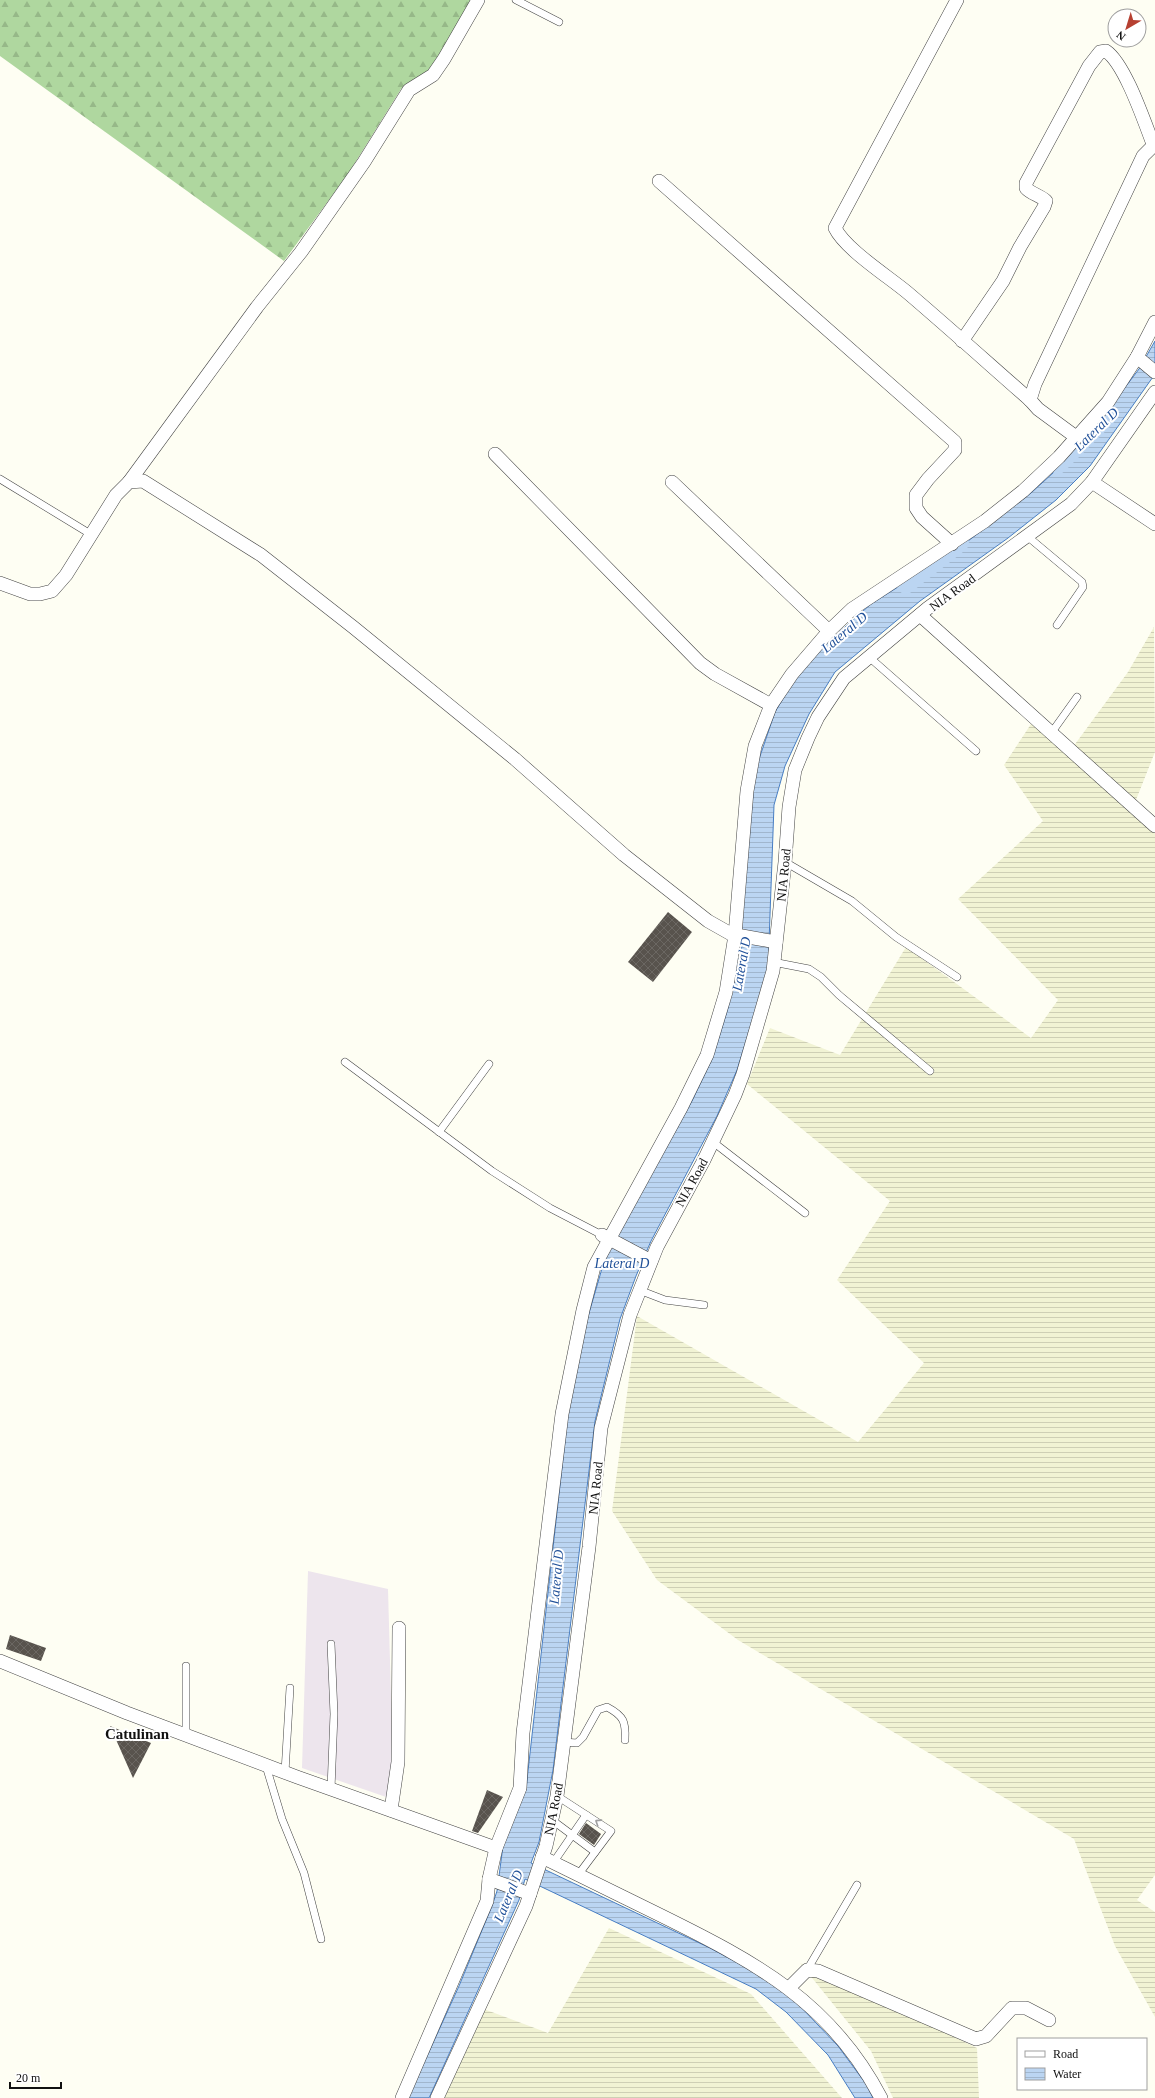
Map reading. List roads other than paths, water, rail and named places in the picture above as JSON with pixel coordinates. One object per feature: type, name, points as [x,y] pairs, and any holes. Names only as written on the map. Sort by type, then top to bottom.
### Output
[{"type":"street","points":[[0,583],[30,594],[40,594],[52,591],[66,575],[116,495],[129,482],[257,307],[301,252],[364,162],[408,90],[433,75],[444,60],[478,0]]},
{"type":"street","points":[[957,0],[835,228],[838,234],[856,251],[1030,400],[1038,409],[1076,437]]},
{"type":"street","points":[[962,341],[1004,281],[1020,247],[1044,206],[1046,201],[1042,196],[1029,191],[1026,188],[1026,183],[1089,66],[1100,52],[1106,51],[1113,56],[1135,99],[1154,144],[1143,156],[1104,234],[1035,384],[1030,400]]},
{"type":"street","points":[[659,181],[955,442],[955,450],[928,478],[916,495],[916,508],[922,517],[952,544]]},
{"type":"street","points":[[402,2098],[487,1901],[494,1880],[496,1848],[520,1788],[523,1733],[562,1414],[572,1357],[594,1267],[681,1108],[707,1055],[726,992],[738,935],[747,791],[755,746],[771,705],[792,674],[829,630],[852,609],[952,544],[1023,491],[1059,457],[1108,402],[1140,360],[1155,322]]},
{"type":"street","points":[[1140,360],[1155,372]]},
{"type":"street","name":"NIA Road","points":[[437,2098],[526,1906],[529,1889],[545,1862],[557,1796],[589,1547],[601,1428],[630,1315],[640,1290],[648,1260],[657,1247],[713,1142],[743,1074],[773,962],[773,941],[785,862],[789,807],[795,770],[808,738],[818,717],[844,678],[920,615],[1071,504],[1092,482],[1155,392]]},
{"type":"street","points":[[495,454],[700,663],[715,674],[771,705]]},
{"type":"street","points":[[129,482],[143,481],[261,556],[353,627],[515,759],[624,855],[708,921],[738,935],[773,941]]},
{"type":"street","points":[[672,482],[829,630]]},
{"type":"street","points":[[1092,482],[1155,524]]},
{"type":"street","points":[[920,615],[1155,826]]},
{"type":"street","points":[[609,1239],[648,1260]]},
{"type":"street","points":[[391,1810],[398,1762],[399,1628]]},
{"type":"street","points":[[0,1661],[127,1713],[496,1848]]},
{"type":"street","points":[[545,1862],[578,1875],[718,1943],[767,1972],[804,1999],[842,2039],[871,2079],[881,2098]]},
{"type":"street","points":[[494,1880],[529,1889]]},
{"type":"street","points":[[789,1988],[807,1970],[818,1971],[976,2039],[986,2036],[1012,2008],[1026,2008],[1049,2020]]},
{"type":"lane","points":[[516,0],[559,22]]},
{"type":"lane","points":[[0,479],[92,534]]},
{"type":"lane","points":[[1027,536],[1082,582],[1084,587],[1057,625]]},
{"type":"lane","points":[[869,657],[976,751]]},
{"type":"lane","points":[[1052,732],[1077,697]]},
{"type":"lane","points":[[785,862],[852,901],[896,937],[957,977]]},
{"type":"lane","points":[[773,962],[809,969],[821,977],[839,995],[930,1071]]},
{"type":"lane","points":[[345,1062],[492,1171],[550,1208],[609,1239]]},
{"type":"lane","points":[[439,1132],[489,1064]]},
{"type":"lane","points":[[713,1142],[805,1213]]},
{"type":"lane","points":[[640,1290],[665,1300],[704,1305]]},
{"type":"lane","points":[[331,1644],[334,1714],[332,1789]]},
{"type":"lane","points":[[186,1666],[186,1735]]},
{"type":"lane","points":[[285,1772],[290,1688]]},
{"type":"lane","points":[[563,1742],[578,1743],[598,1710],[607,1707],[619,1714],[626,1726],[625,1740]]},
{"type":"lane","points":[[266,1765],[282,1819],[304,1873],[321,1939]]},
{"type":"lane","points":[[557,1796],[611,1831],[578,1875]]},
{"type":"lane","points":[[545,1862],[572,1835],[586,1815]]},
{"type":"lane","points":[[552,1820],[595,1852]]},
{"type":"lane","points":[[807,1970],[857,1885]]},
{"type":"water","name":"Lateral D","points":[[1155,341],[1155,374],[1090,466],[1056,500],[1008,538],[920,601],[835,672],[809,714],[785,766],[774,805],[768,970],[737,1070],[717,1116],[651,1241],[636,1276],[620,1319],[595,1421],[553,1770],[539,1842],[531,1863],[710,1948],[764,1977],[798,2004],[838,2046],[866,2084],[873,2098],[855,2098],[828,2055],[786,2012],[756,1989],[525,1879],[519,1900],[429,2098],[408,2098],[459,1986],[492,1906],[497,1891],[503,1846],[526,1789],[568,1414],[583,1334],[605,1258],[692,1101],[713,1057],[728,1008],[742,946],[741,931],[755,771],[775,712],[796,677],[827,643],[871,604],[955,551],[1031,493],[1076,452],[1139,369]]},
{"type":"waterway","name":"Lateral D","points":[[1058,465],[1107,417]]},
{"type":"waterway","name":"Lateral D","points":[[906,585],[960,543]]},
{"type":"district","name":"Catulinan","points":[[137,1734]]}]
